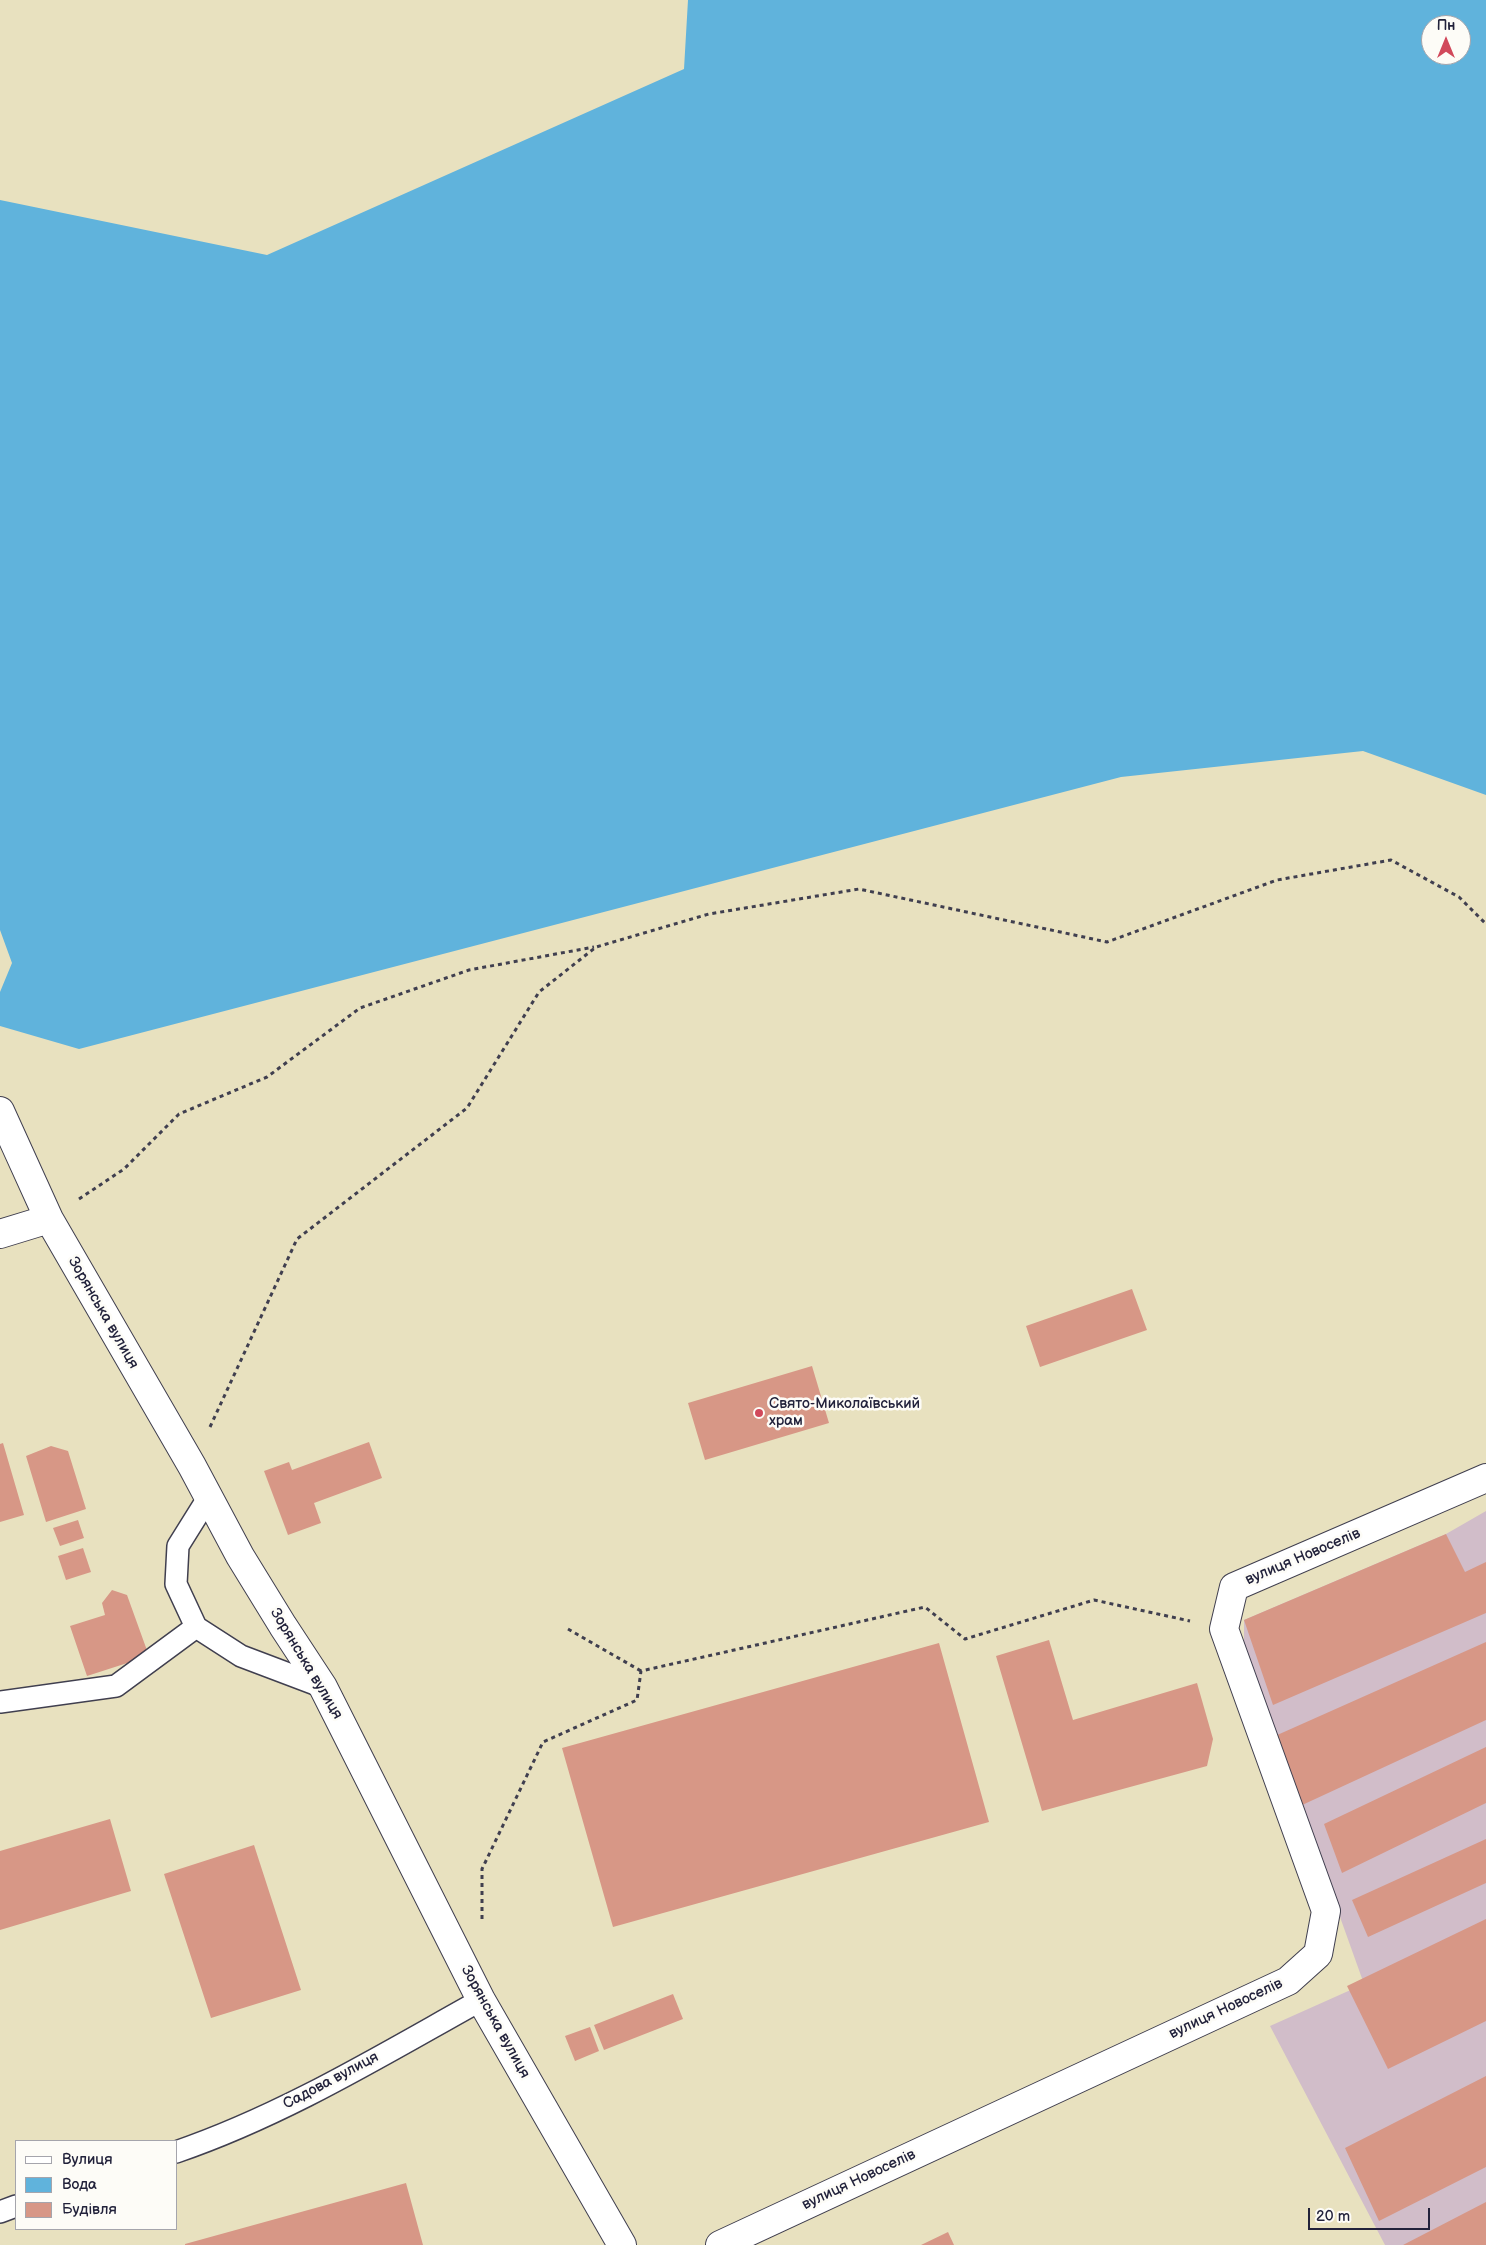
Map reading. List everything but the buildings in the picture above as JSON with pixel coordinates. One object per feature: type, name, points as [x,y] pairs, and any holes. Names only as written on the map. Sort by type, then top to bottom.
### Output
[{"type":"street","name":"Зорянська вулиця","points":[[0,1111],[49,1219],[192,1466],[208,1498],[283,1626],[323,1687],[481,2000],[622,2245]]},
{"type":"street","points":[[0,1234],[49,1219]]},
{"type":"street","name":"вулиця Новоселів","points":[[720,2245],[1288,1981],[1318,1954],[1326,1911],[1224,1629],[1234,1587],[1486,1478]]},
{"type":"lane","points":[[208,1498],[178,1546],[176,1584],[196,1627],[241,1656],[323,1687]]},
{"type":"lane","points":[[0,1702],[116,1686],[196,1627]]},
{"type":"lane","name":"Садова вулиця","points":[[178,2151],[308,2096],[481,2000]]},
{"type":"lane","points":[[0,2212],[15,2206]]},
{"type":"path","points":[[49,1219],[124,1169],[179,1114],[267,1077],[360,1008],[469,970],[596,947],[709,914],[859,889],[1107,942],[1277,880],[1391,860],[1459,897],[1486,924]]},
{"type":"path","points":[[192,1466],[297,1239],[467,1108],[540,992],[596,947]]},
{"type":"path","points":[[568,1629],[641,1671],[925,1607],[965,1639],[1094,1600],[1224,1629]]},
{"type":"path","points":[[482,1925],[482,1869],[543,1742],[637,1700],[641,1671]]},
{"type":"shaded area","points":[[1486,1511],[1486,2245],[1385,2245],[1270,2026],[1364,1984],[1244,1649],[1244,1620],[1446,1534]]},
{"type":"water","points":[[688,0],[1486,0],[1486,795],[1363,751],[1121,777],[79,1049],[0,1026],[0,992],[12,963],[0,930],[0,200],[267,255],[684,69]]},
{"type":"place","name":"Свято-Миколаївський храм","points":[[759,1413]]}]
